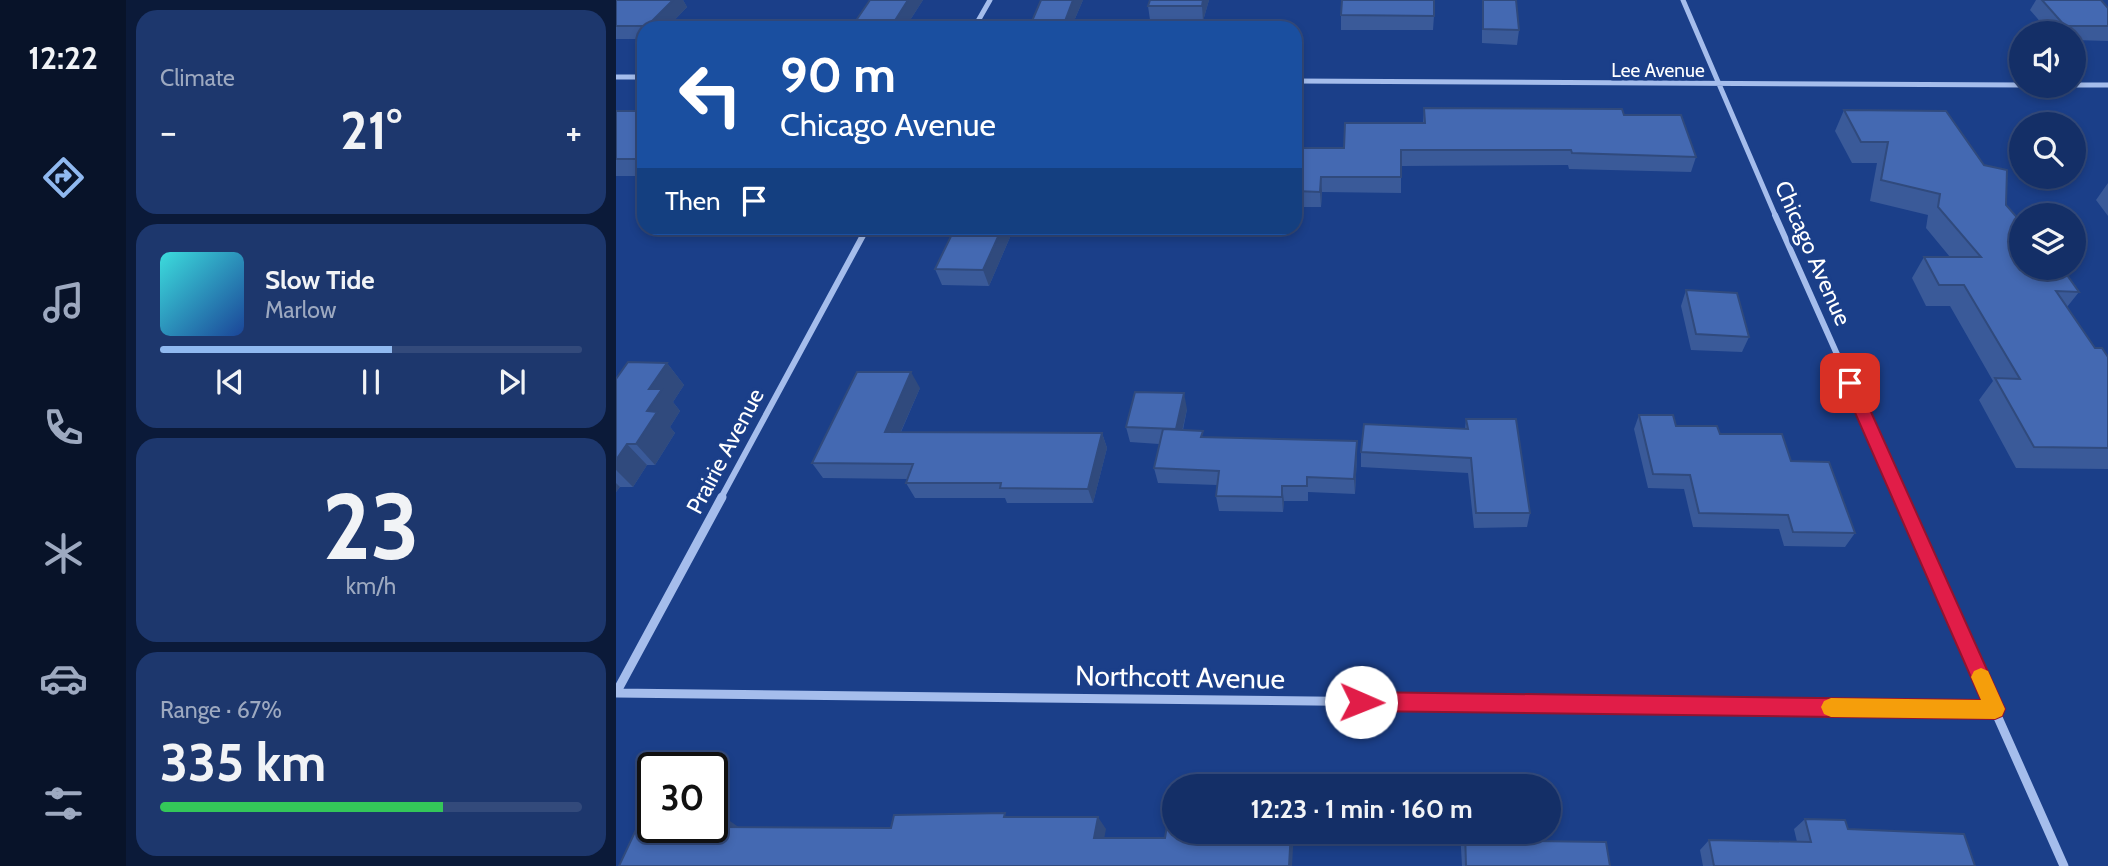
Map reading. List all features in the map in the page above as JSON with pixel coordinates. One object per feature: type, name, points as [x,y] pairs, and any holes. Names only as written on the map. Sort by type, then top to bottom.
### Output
[{"type":"street","points":[[978,21],[989,0]]},
{"type":"street","name":"Chicago Avenue","points":[[1684,0],[1717,84],[2064,866]]},
{"type":"street","points":[[616,77],[637,77]]},
{"type":"street","name":"Lee Avenue","points":[[1302,81],[2009,85]]},
{"type":"street","points":[[2086,85],[2108,85]]},
{"type":"street","name":"Prairie Avenue","points":[[616,693],[863,235]]},
{"type":"street","name":"Northcott Avenue","points":[[616,693],[1995,709]]},
{"type":"building","points":[[616,0],[673,0],[652,21],[637,21],[637,26],[616,26]]},
{"type":"building","points":[[870,0],[908,0],[895,21],[856,21]]},
{"type":"building","points":[[1041,0],[1073,0],[1065,21],[1032,21]]},
{"type":"building","points":[[1150,0],[1203,0],[1202,6],[1148,6]]},
{"type":"building","points":[[1342,0],[1434,0],[1434,16],[1341,15]]},
{"type":"building","points":[[1483,0],[1516,0],[1519,30],[1483,29]]},
{"type":"building","points":[[2042,0],[2101,0],[2108,8],[2108,26],[2086,26],[2086,21],[2061,21]]},
{"type":"building","points":[[1424,108],[1622,109],[1624,115],[1681,115],[1696,157],[1572,153],[1571,150],[1401,150],[1401,177],[1321,177],[1320,192],[1302,191],[1302,148],[1344,148],[1345,123],[1425,123]]},
{"type":"building","points":[[1844,110],[1946,111],[1984,165],[2007,170],[2009,280],[2070,280],[2079,292],[2056,291],[2095,348],[2102,348],[2108,357],[2108,448],[2034,447],[1995,378],[2020,379],[1964,285],[1939,285],[1924,257],[1981,257],[1938,207],[1940,194],[1881,180],[1888,142],[1861,142]]},
{"type":"building","points":[[616,111],[637,111],[637,159],[616,159]]},
{"type":"building","points":[[952,235],[999,235],[983,270],[935,269]]},
{"type":"building","points":[[1686,290],[1737,293],[1749,337],[1696,334]]},
{"type":"building","points":[[628,362],[667,363],[649,389],[662,389],[647,411],[657,412],[636,444],[627,444],[616,460],[616,379]]},
{"type":"building","points":[[857,372],[911,372],[885,432],[1102,433],[1088,489],[1000,488],[1001,483],[906,483],[913,464],[812,463]]},
{"type":"building","points":[[1135,392],[1184,393],[1176,429],[1126,427]]},
{"type":"building","points":[[1639,415],[1673,415],[1676,426],[1717,426],[1720,434],[1782,434],[1791,461],[1829,462],[1855,533],[1793,532],[1788,515],[1699,513],[1690,475],[1653,474]]},
{"type":"building","points":[[1466,419],[1516,419],[1530,513],[1476,513],[1471,458],[1361,452],[1364,424],[1468,429]]},
{"type":"building","points":[[1163,429],[1203,431],[1201,437],[1357,441],[1354,479],[1307,477],[1307,486],[1282,486],[1282,497],[1216,496],[1219,471],[1154,468]]},
{"type":"building","points":[[1005,813],[1004,817],[1098,817],[1094,838],[1162,838],[1162,844],[1290,844],[1289,866],[619,866],[637,828],[637,843],[728,843],[728,827],[891,828],[894,815]]},
{"type":"building","points":[[1805,819],[1845,820],[1848,829],[1964,834],[1975,866],[1714,866],[1709,840],[1811,842]]},
{"type":"building","points":[[1561,841],[1606,842],[1610,866],[1466,866],[1465,844],[1561,844]]},
{"type":"slow traffic","points":[[1831,707],[1995,709],[1981,677]]},
{"type":"route","points":[[1361,702],[1995,709],[1850,383]]}]
